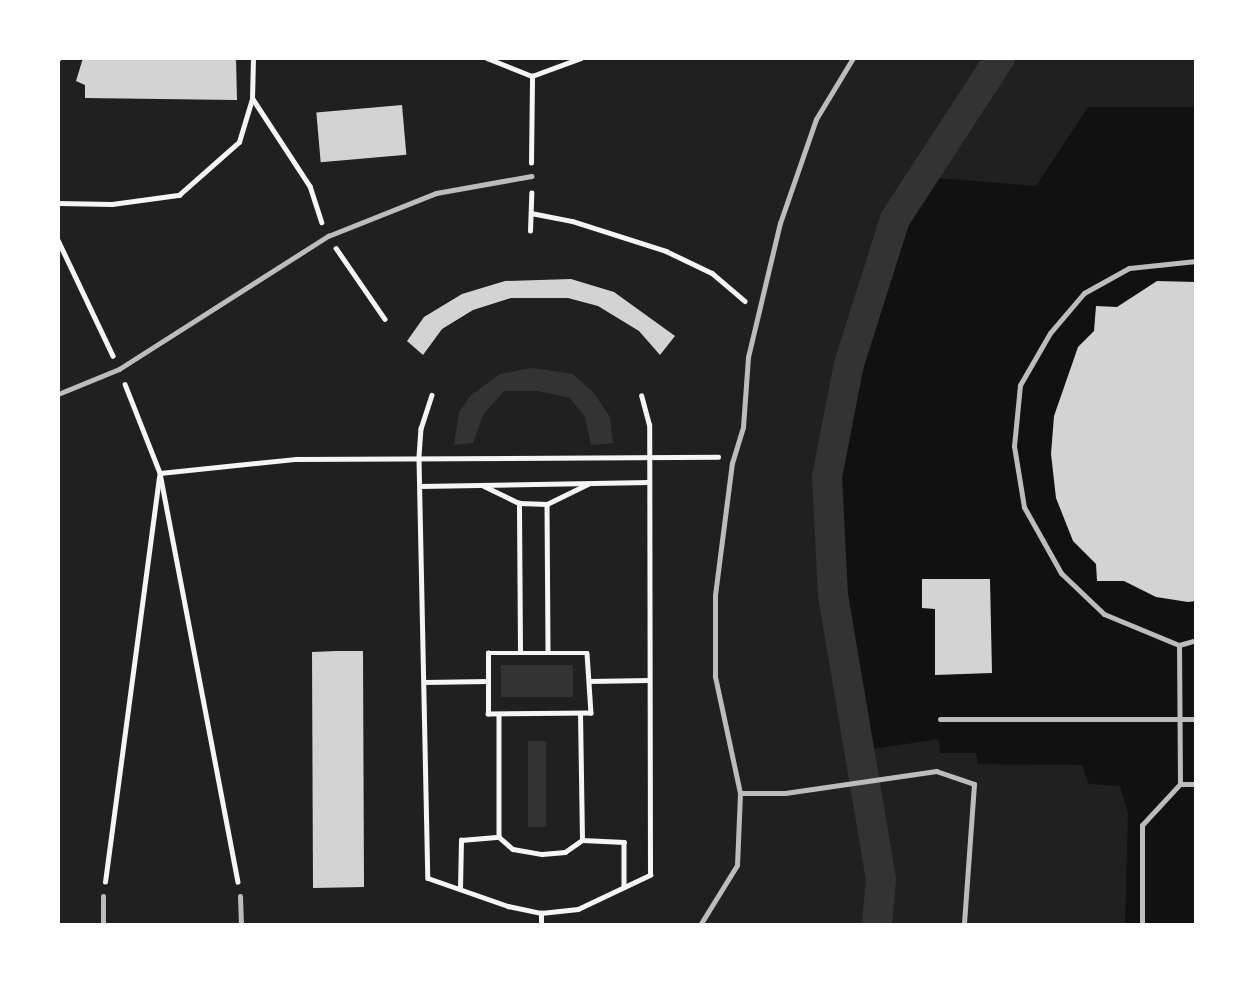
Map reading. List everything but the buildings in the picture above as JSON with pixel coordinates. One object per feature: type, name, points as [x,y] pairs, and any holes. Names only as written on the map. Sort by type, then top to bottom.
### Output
[{"type":"lane","points":[[700,925],[737,866],[740,793],[715,676],[715,595],[732,463],[743,427],[748,356],[780,223],[816,119],[853,58]]},
{"type":"lane","points":[[58,394],[119,369],[328,236],[436,193],[531,176]]},
{"type":"lane","points":[[1196,261],[1129,268],[1084,293],[1050,333],[1020,385],[1014,446],[1024,507],[1060,573],[1104,614],[1179,645],[1196,640]]},
{"type":"lane","points":[[1143,925],[1143,825],[1180,784],[1179,645]]},
{"type":"lane","points":[[940,719],[1196,719]]},
{"type":"lane","points":[[740,793],[785,793],[936,771],[974,784],[964,925]]},
{"type":"lane","points":[[1180,784],[1196,785]]},
{"type":"lane","points":[[103,896],[103,925]]},
{"type":"lane","points":[[240,896],[241,925]]},
{"type":"path","points":[[58,203],[112,204],[179,195],[239,142],[252,99],[253,58]]},
{"type":"path","points":[[487,58],[532,76],[581,58]]},
{"type":"path","points":[[530,231],[532,76]]},
{"type":"path","points":[[252,99],[310,186],[328,236],[386,319]]},
{"type":"path","points":[[531,213],[572,221],[666,251],[712,273],[758,313]]},
{"type":"path","points":[[432,395],[421,428],[419,458],[428,878],[508,906],[541,913],[578,909],[650,875],[649,425],[641,397]]},
{"type":"path","points":[[160,473],[296,459],[648,458],[712,455],[732,463]]},
{"type":"path","points":[[103,896],[160,473]]},
{"type":"path","points":[[160,473],[240,896]]},
{"type":"path","points":[[420,486],[649,482]]},
{"type":"path","points":[[483,485],[519,503],[547,504],[589,483]]},
{"type":"path","points":[[519,503],[520,651]]},
{"type":"path","points":[[547,504],[548,651]]},
{"type":"path","points":[[548,651],[587,653],[591,713],[488,714],[488,653],[548,651]]},
{"type":"path","points":[[589,681],[649,680]]},
{"type":"path","points":[[424,682],[488,681]]},
{"type":"path","points":[[499,714],[499,837]]},
{"type":"path","points":[[580,714],[582,840]]},
{"type":"path","points":[[460,887],[461,840],[499,837],[513,849],[542,855],[565,852],[582,840],[624,842],[624,887]]},
{"type":"path","points":[[541,913],[541,925]]},
{"type":"shaded area","points":[[58,58],[1196,58],[1196,107],[1088,107],[1036,186],[922,177],[894,219],[849,364],[827,477],[833,595],[860,751],[939,739],[940,753],[976,753],[978,764],[1082,765],[1089,784],[1120,786],[1128,813],[1125,925],[58,925]]},
{"type":"shaded area","points":[[532,368],[573,374],[594,393],[610,417],[613,443],[591,445],[585,417],[570,398],[539,391],[504,391],[483,415],[473,443],[454,445],[459,412],[471,395],[500,374]]},
{"type":"shaded area","points":[[501,665],[573,665],[573,697],[501,697]]},
{"type":"shaded area","points":[[528,741],[546,741],[546,827],[528,827]]},
{"type":"waterway","points":[[877,925],[881,879],[833,595],[827,477],[849,364],[895,219],[1000,58]]}]
